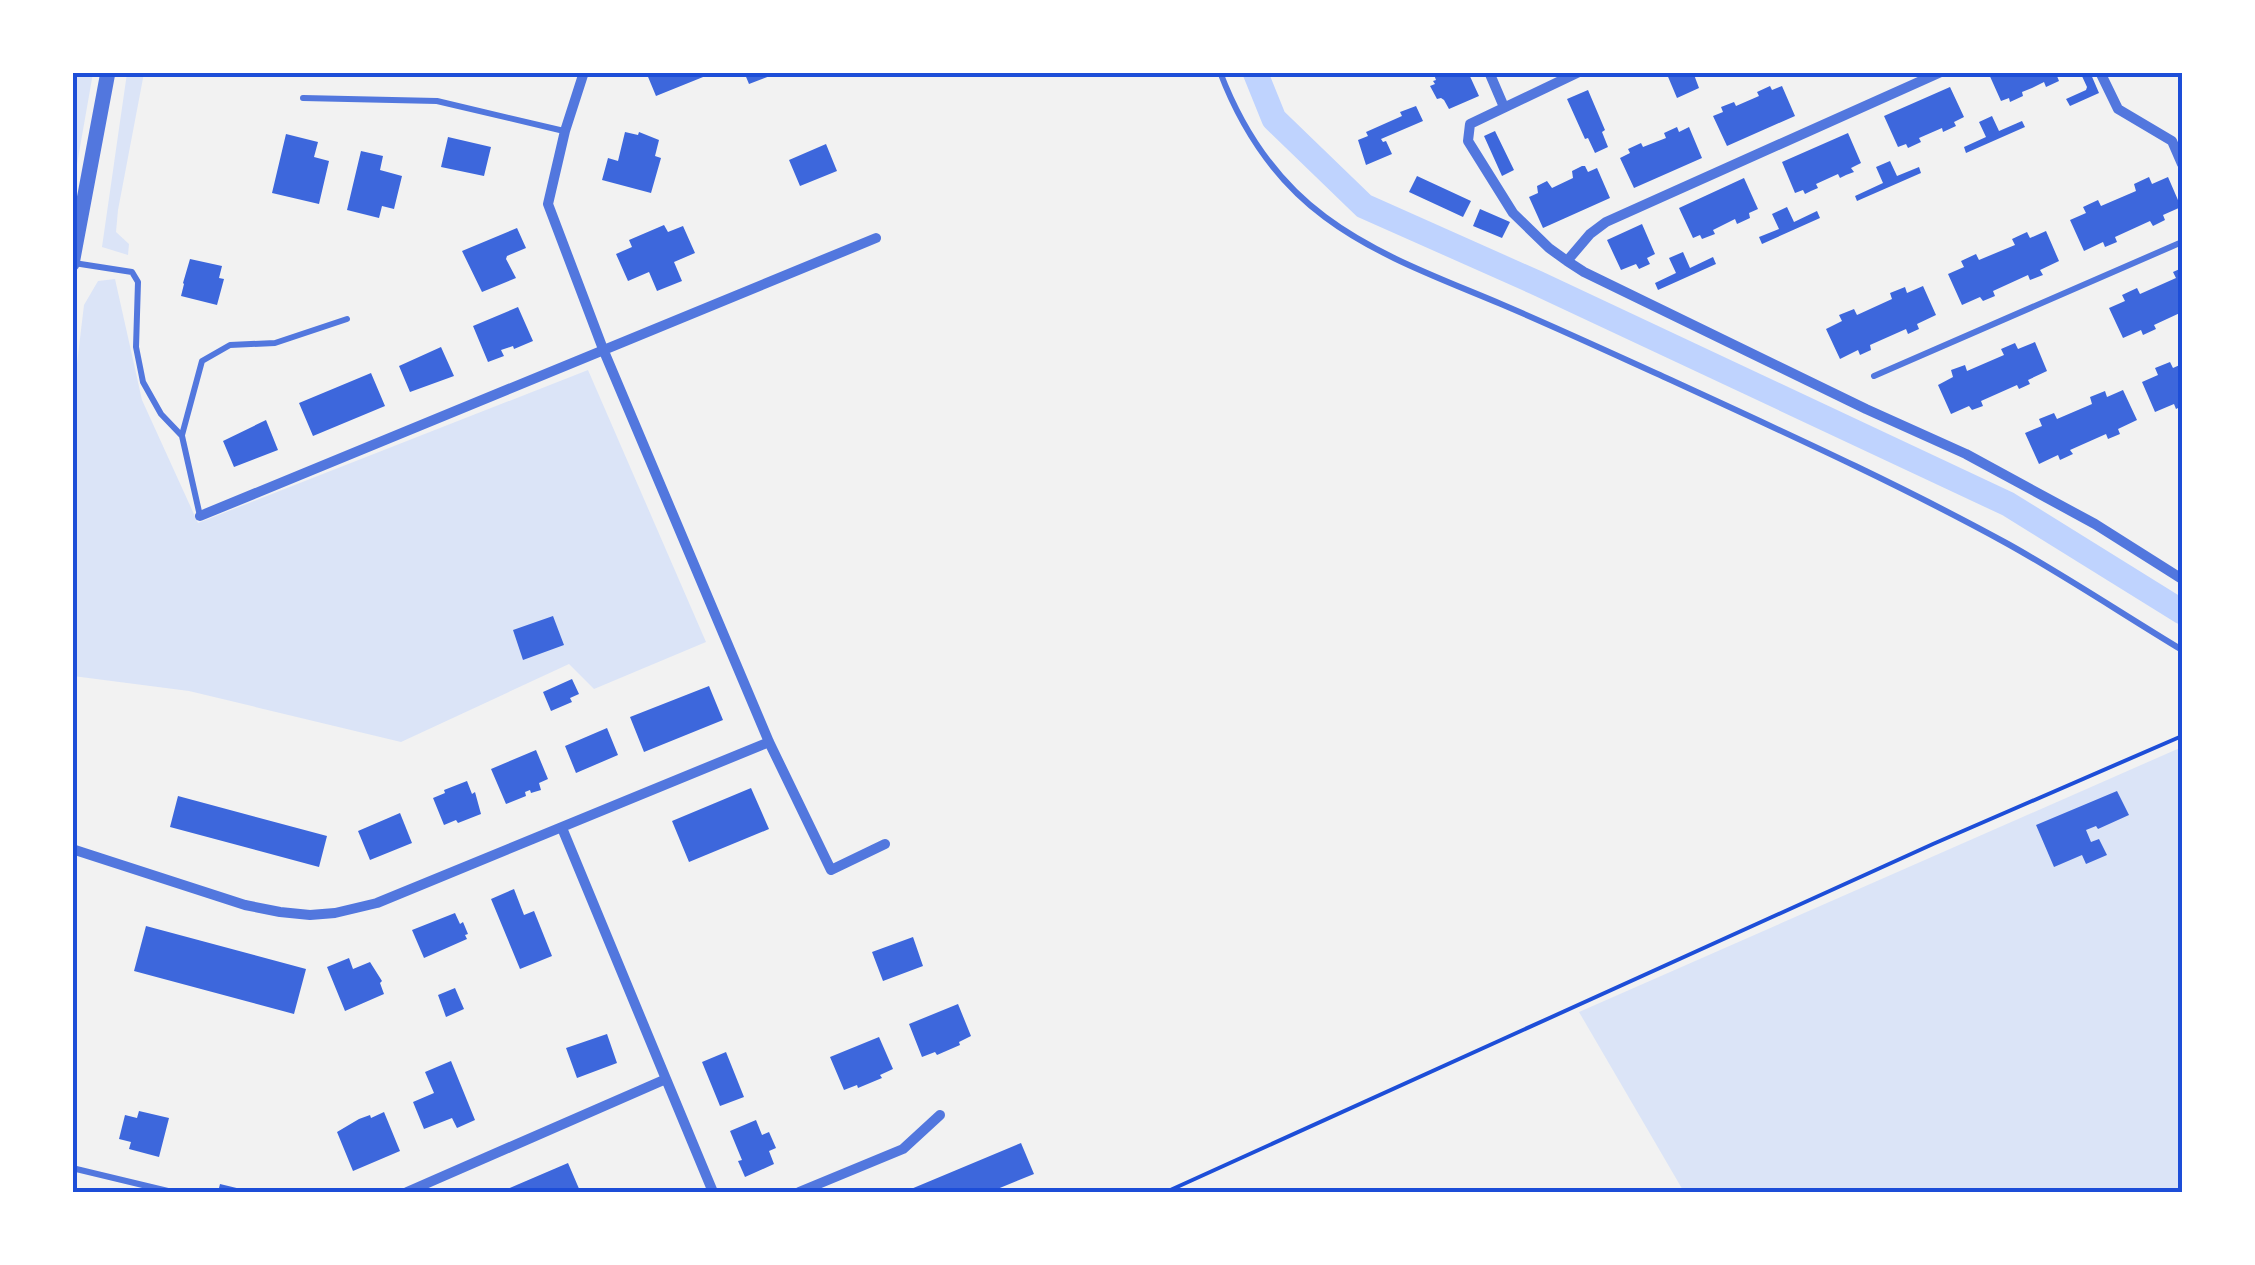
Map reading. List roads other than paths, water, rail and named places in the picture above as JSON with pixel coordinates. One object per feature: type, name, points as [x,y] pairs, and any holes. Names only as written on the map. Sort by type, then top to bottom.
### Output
[{"type":"street","points":[[73,263],[108,72]]},
{"type":"street","points":[[584,72],[548,204],[603,349],[769,742],[831,870],[885,844]]},
{"type":"street","points":[[1489,72],[1504,107]]},
{"type":"street","points":[[1579,72],[1470,124],[1468,141],[1513,214],[1549,248],[1584,272],[1966,454],[2094,524],[2182,579]]},
{"type":"street","points":[[1567,261],[1606,222],[1941,72]]},
{"type":"street","points":[[2100,72],[2118,110],[2172,141],[2182,164]]},
{"type":"street","points":[[200,516],[876,238]]},
{"type":"street","points":[[72,849],[245,905],[310,915],[335,913],[376,903],[769,742]]},
{"type":"street","points":[[562,828],[713,1192]]},
{"type":"street","points":[[407,1192],[666,1079]]},
{"type":"street","points":[[798,1192],[904,1150],[940,1116]]},
{"type":"lane","points":[[1220,72],[1232,103],[1271,166],[1297,195],[1354,236],[1794,436],[1936,506],[2012,546],[2182,650]]},
{"type":"lane","points":[[303,98],[437,101],[565,131]]},
{"type":"lane","points":[[1874,376],[2182,242]]},
{"type":"lane","points":[[73,263],[132,272],[138,282],[136,348],[143,382],[161,414],[182,436]]},
{"type":"lane","points":[[200,516],[182,436],[202,361],[230,345],[275,343],[347,319]]},
{"type":"lane","points":[[72,1168],[172,1192]]},
{"type":"waterway","points":[[1255,72],[1274,119],[1364,206],[2008,504],[2182,612]]}]
